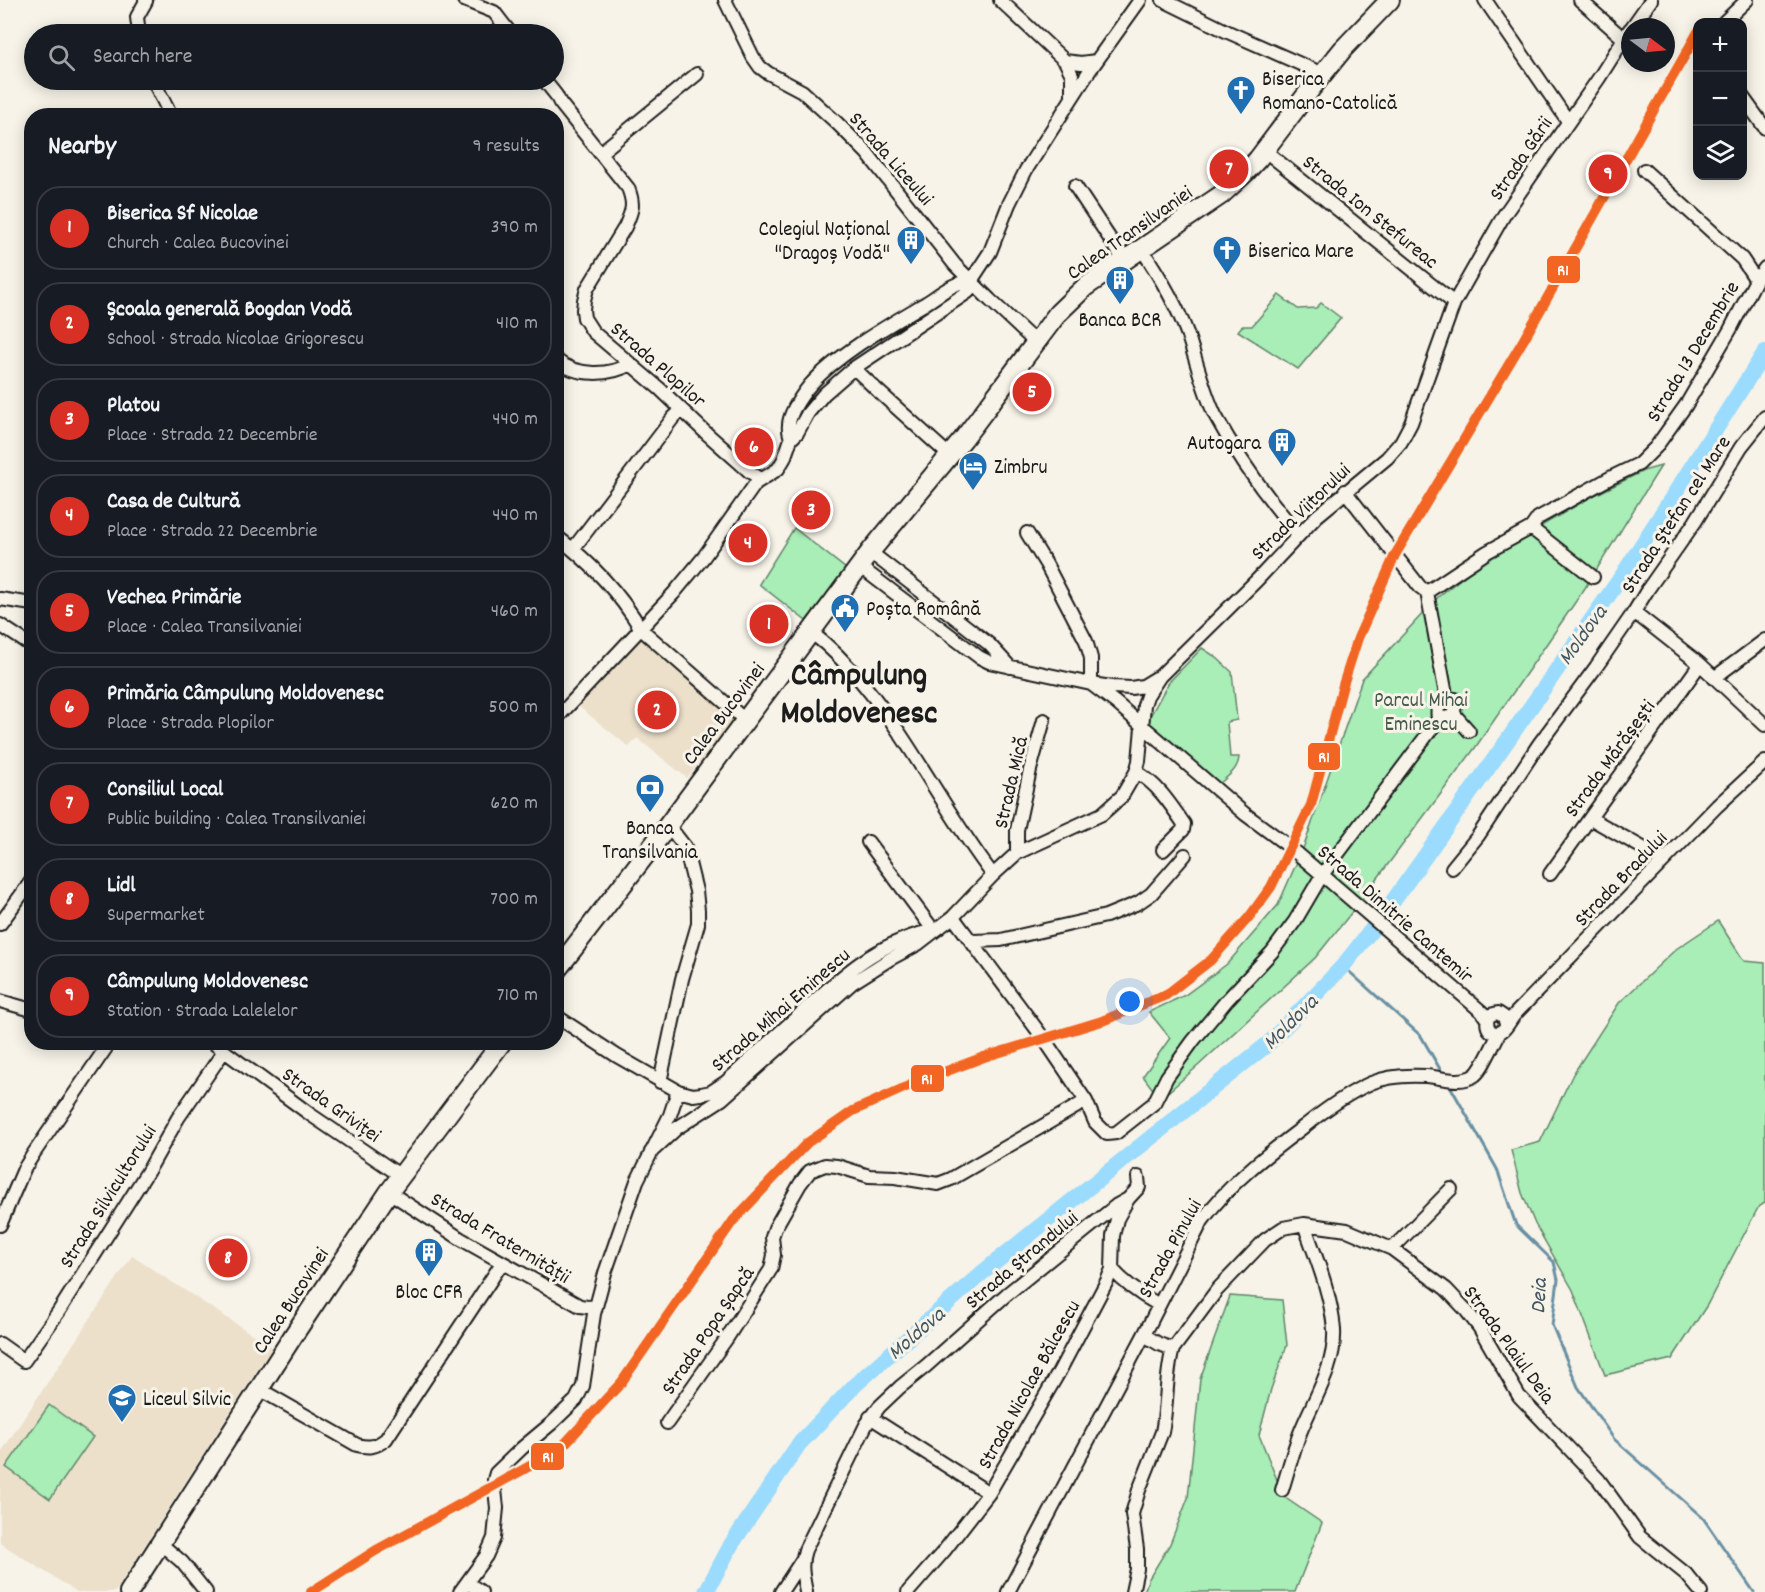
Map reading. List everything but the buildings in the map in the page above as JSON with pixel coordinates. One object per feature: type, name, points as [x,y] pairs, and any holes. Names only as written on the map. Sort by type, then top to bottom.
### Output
[{"type":"highway","name":"Calea Transilvaniei","points":[[950,456],[1058,313],[1075,296],[1221,195],[1245,173],[1343,49],[1390,0]]},
{"type":"highway","name":"Calea Bucovinei","points":[[564,961],[812,633],[865,559],[950,456]]},
{"type":"highway","name":"Calea Bucovinei","points":[[129,1592],[389,1192],[496,1050]]},
{"type":"street","points":[[138,24],[137,16],[145,0]]},
{"type":"street","points":[[465,0],[494,12],[504,24]]},
{"type":"street","name":"Strada Liceului","points":[[725,0],[760,67],[768,74],[795,86],[811,97],[867,153],[955,265],[1035,342]]},
{"type":"street","points":[[1000,0],[1065,62],[1072,75],[1071,100]]},
{"type":"street","points":[[564,711],[641,629],[703,558],[748,492],[761,479],[778,469],[791,439],[816,403],[854,368],[964,296],[990,252],[1009,204],[1026,170],[1096,61],[1140,0]]},
{"type":"street","points":[[1162,0],[1323,74]]},
{"type":"street","points":[[1485,0],[1568,122]]},
{"type":"street","points":[[1580,0],[1621,27]]},
{"type":"street","name":"Strada Gării","points":[[1638,18],[1651,0]]},
{"type":"street","points":[[1728,18],[1747,0]]},
{"type":"street","name":"Strada Gării","points":[[1454,303],[1504,215],[1621,43]]},
{"type":"street","points":[[1065,62],[1096,61]]},
{"type":"street","points":[[600,153],[698,74]]},
{"type":"street","points":[[158,90],[167,108]]},
{"type":"street","name":"Strada Plopilor","points":[[552,90],[628,188],[633,200],[633,207],[625,227],[587,289],[584,300],[584,318],[593,332],[750,472],[761,479]]},
{"type":"street","points":[[1747,102],[1765,128]]},
{"type":"street","name":"Strada Ion Stefureac","points":[[1264,150],[1454,303]]},
{"type":"street","points":[[1644,171],[1735,253],[1750,268],[1756,280]]},
{"type":"street","points":[[1075,186],[1124,260]]},
{"type":"street","points":[[1142,249],[1175,305],[1215,413],[1270,501],[1299,535]]},
{"type":"street","name":"Strada 13 Decembrie","points":[[1427,592],[1487,552],[1531,528],[1538,518],[1639,464],[1656,447],[1686,405],[1756,280],[1765,268]]},
{"type":"street","points":[[791,439],[789,424],[801,397],[835,363],[867,339],[934,298],[959,283],[971,281]]},
{"type":"street","name":"Strada Viitorului","points":[[1142,726],[1147,696],[1160,676],[1299,535],[1345,491],[1387,458],[1401,442],[1411,423],[1454,303]]},
{"type":"street","points":[[564,365],[592,373],[625,368],[631,364]]},
{"type":"street","points":[[854,368],[950,456]]},
{"type":"street","points":[[573,549],[673,418],[682,410]]},
{"type":"street","name":"Strada Ștefan cel Mare","points":[[1452,868],[1478,836],[1539,744],[1596,668],[1695,522],[1741,447],[1765,417]]},
{"type":"street","points":[[1345,491],[1420,587],[1427,592],[1447,700]]},
{"type":"street","points":[[1531,528],[1593,577]]},
{"type":"street","points":[[1027,533],[1046,564],[1086,641],[1091,658],[1091,684]]},
{"type":"street","points":[[564,542],[600,576],[641,629],[746,721]]},
{"type":"street","name":"Strada Dimitrie Cantemir","points":[[865,559],[979,657],[998,665],[1091,684],[1131,688],[1143,686],[1160,676]]},
{"type":"street","points":[[0,599],[24,603]]},
{"type":"street","points":[[1634,612],[1700,664],[1765,725]]},
{"type":"street","points":[[0,625],[24,641]]},
{"type":"street","points":[[812,633],[834,650],[888,715],[955,822],[993,875]]},
{"type":"street","points":[[1714,678],[1765,640]]},
{"type":"street","name":"Strada Mărășești","points":[[1550,874],[1700,664]]},
{"type":"street","name":"Strada Dimitrie Cantemir","points":[[1091,684],[1245,813],[1291,848],[1486,1015],[1500,1013],[1504,1017],[1503,1028]]},
{"type":"street","points":[[953,916],[1044,1039],[1086,1101],[1095,1122],[1107,1134],[1116,1133],[1154,1103],[1167,1077],[1193,1041],[1272,952],[1295,921],[1322,875],[1438,719],[1437,712],[1442,702],[1455,699],[1454,714],[1469,731]]},
{"type":"street","points":[[1438,719],[1454,714]]},
{"type":"street","name":"Strada Mică","points":[[1017,853],[1017,830],[1044,720]]},
{"type":"street","name":"Strada Mihai Eminescu","points":[[651,1152],[677,1128],[727,1095],[852,983],[918,944],[953,916],[1017,853],[1102,814],[1122,796],[1136,772],[1142,726]]},
{"type":"street","name":"Strada Bradului","points":[[1503,1028],[1664,860],[1765,762]]},
{"type":"street","points":[[1136,772],[1160,792],[1184,824],[1184,830],[1163,850]]},
{"type":"street","points":[[1590,818],[1664,860]]},
{"type":"street","points":[[660,1082],[682,979],[695,935],[698,910],[696,891],[685,847],[668,825]]},
{"type":"street","points":[[868,842],[934,931]]},
{"type":"street","points":[[973,941],[1001,940],[1106,916],[1138,903],[1151,894],[1185,855]]},
{"type":"street","points":[[0,924],[24,891]]},
{"type":"street","name":"Strada Mihai Eminescu","points":[[464,1588],[486,1556],[494,1538],[497,1508],[494,1486],[496,1473],[576,1400],[583,1386],[596,1306],[605,1273],[637,1181],[670,1115],[678,1091],[693,1095],[719,1088],[843,974],[883,949],[913,936],[934,931]]},
{"type":"street","points":[[0,1000],[24,1008]]},
{"type":"street","points":[[564,1021],[678,1091]]},
{"type":"street","name":"Strada Pinului","points":[[1008,1592],[1202,1221],[1215,1204],[1282,1142],[1330,1107],[1374,1082],[1399,1077],[1464,1080],[1476,1074],[1503,1028]]},
{"type":"street","points":[[0,1225],[24,1169],[105,1050]]},
{"type":"street","name":"Strada Griviței","points":[[224,1051],[311,1115],[401,1176]]},
{"type":"street","name":"Strada Silvicultorului","points":[[0,1344],[24,1361],[59,1311],[145,1176],[178,1118],[224,1051]]},
{"type":"street","name":"Strada Popa Șapcă","points":[[667,1423],[727,1338],[771,1269],[774,1255],[772,1237],[775,1228],[810,1171],[825,1165],[837,1166],[868,1176],[895,1177],[938,1184],[951,1179],[1086,1101]]},
{"type":"street","name":"Strada Nicolae Bălcescu","points":[[908,1592],[944,1551],[989,1493],[1092,1310],[1112,1269],[1113,1236],[1117,1219],[1128,1199],[1139,1187],[1138,1177]]},
{"type":"street","points":[[1392,1249],[1451,1189]]},
{"type":"street","name":"Strada Fraternității","points":[[389,1192],[461,1239],[579,1306],[596,1306]]},
{"type":"street","name":"Strada Ștrandului","points":[[806,1592],[802,1575],[802,1559],[805,1550],[870,1418],[900,1387],[1007,1294],[1117,1205],[1128,1199]]},
{"type":"street","points":[[1282,1490],[1297,1440],[1330,1363],[1333,1343],[1334,1330],[1329,1300],[1304,1224]]},
{"type":"street","name":"Strada Plaiul Deia","points":[[1173,1349],[1217,1290],[1265,1240],[1283,1228],[1304,1224],[1347,1230],[1392,1249],[1446,1289],[1465,1309],[1479,1327],[1519,1396],[1599,1480],[1640,1537],[1686,1574],[1701,1592]]},
{"type":"street","points":[[259,1389],[357,1445],[368,1448],[378,1445],[386,1438],[502,1263]]},
{"type":"street","points":[[1112,1269],[1141,1295],[1159,1305]]},
{"type":"street","points":[[1132,1592],[1137,1569],[1137,1549],[1132,1514],[1162,1432],[1167,1376],[1173,1349],[1144,1335]]},
{"type":"street","points":[[870,1418],[989,1493]]},
{"type":"street","points":[[161,1544],[182,1562],[206,1592]]},
{"type":"street","points":[[781,1592],[802,1559]]},
{"type":"street","points":[[464,1588],[481,1592]]},
{"type":"shaded area","points":[[640,638],[737,715],[687,778],[637,738],[629,747],[577,705]]},
{"type":"shaded area","name":"Liceul Silvic","points":[[132,1256],[272,1347],[115,1592],[77,1592],[0,1543],[0,1454]]},
{"type":"green space","points":[[1279,295],[1298,309],[1316,308],[1321,303],[1341,318],[1298,369],[1238,331],[1242,326],[1252,326]]},
{"type":"green space","name":"Parcul Mihai Eminescu","points":[[1661,466],[1585,588],[1475,748],[1356,907],[1315,958],[1160,1099],[1143,1076],[1170,1038],[1149,1012],[1185,995],[1227,964],[1278,905],[1304,846],[1362,679],[1439,596],[1487,558],[1589,498],[1643,471]]},
{"type":"green space","points":[[794,528],[846,569],[806,621],[759,584]]},
{"type":"green space","points":[[1202,648],[1232,672],[1237,720],[1227,722],[1230,757],[1239,757],[1235,769],[1219,784],[1149,723],[1149,718],[1169,682]]},
{"type":"green space","points":[[1718,921],[1744,961],[1765,963],[1765,1203],[1759,1206],[1707,1305],[1672,1359],[1605,1375],[1573,1290],[1535,1224],[1522,1193],[1511,1150],[1540,1142],[1573,1074],[1619,1003],[1676,949]]},
{"type":"green space","points":[[1230,1296],[1282,1300],[1287,1345],[1271,1389],[1259,1435],[1284,1497],[1322,1523],[1295,1592],[1144,1592],[1148,1580],[1170,1544],[1188,1498],[1200,1379]]},
{"type":"green space","points":[[49,1405],[93,1437],[50,1499],[6,1467]]},
{"type":"waterway","name":"Moldova","points":[[706,1592],[731,1545],[799,1444],[855,1385],[982,1273],[1269,1043],[1343,966],[1381,918],[1622,576],[1765,352]]},
{"type":"waterway","name":"Deia","points":[[1343,966],[1421,1036],[1444,1076]]},
{"type":"waterway","name":"Deia","points":[[1449,1084],[1497,1169],[1516,1225],[1554,1262],[1558,1280],[1552,1325],[1578,1387],[1614,1439],[1703,1518],[1754,1592]]},
{"type":"transit line","name":"R1","points":[[311,1592],[375,1551],[559,1450],[621,1383],[733,1221],[807,1143],[853,1111],[915,1083],[984,1057],[1102,1021],[1166,995],[1211,960],[1250,916],[1271,887],[1311,805],[1358,638],[1395,555],[1524,339],[1693,41]]},
{"type":"place","name":"Biserica Romano-Catolică","points":[[1241,116]]},
{"type":"place","name":"Consiliul Local","points":[[1229,169]]},
{"type":"place","name":"Câmpulung Moldovenesc","points":[[1608,174]]},
{"type":"place","name":"Colegiul Național \"Dragoș Vodă\"","points":[[911,266]]},
{"type":"place","name":"Biserica Mare","points":[[1227,276]]},
{"type":"place","name":"Banca BCR","points":[[1120,306]]},
{"type":"place","name":"Vechea Primărie","points":[[1032,392]]},
{"type":"place","name":"Primăria Câmpulung Moldovenesc","points":[[754,447]]},
{"type":"place","name":"Autogara","points":[[1282,468]]},
{"type":"place","name":"Zimbru","points":[[973,492]]},
{"type":"place","name":"Platou","points":[[811,510]]},
{"type":"place","name":"Casa de Cultură","points":[[748,543]]},
{"type":"place","name":"Biserica Sf Nicolae","points":[[769,624]]},
{"type":"place","name":"Poșta Română","points":[[845,634]]},
{"type":"place","name":"Școala generală Bogdan Vodă","points":[[657,710]]},
{"type":"place","name":"Banca Transilvania","points":[[650,814]]},
{"type":"place","name":"Lidl","points":[[228,1258]]},
{"type":"place","name":"Bloc CFR","points":[[429,1278]]},
{"type":"place","name":"Liceul Silvic","points":[[122,1424]]},
{"type":"district","name":"Câmpulung Moldovenesc","points":[[859,691]]}]
